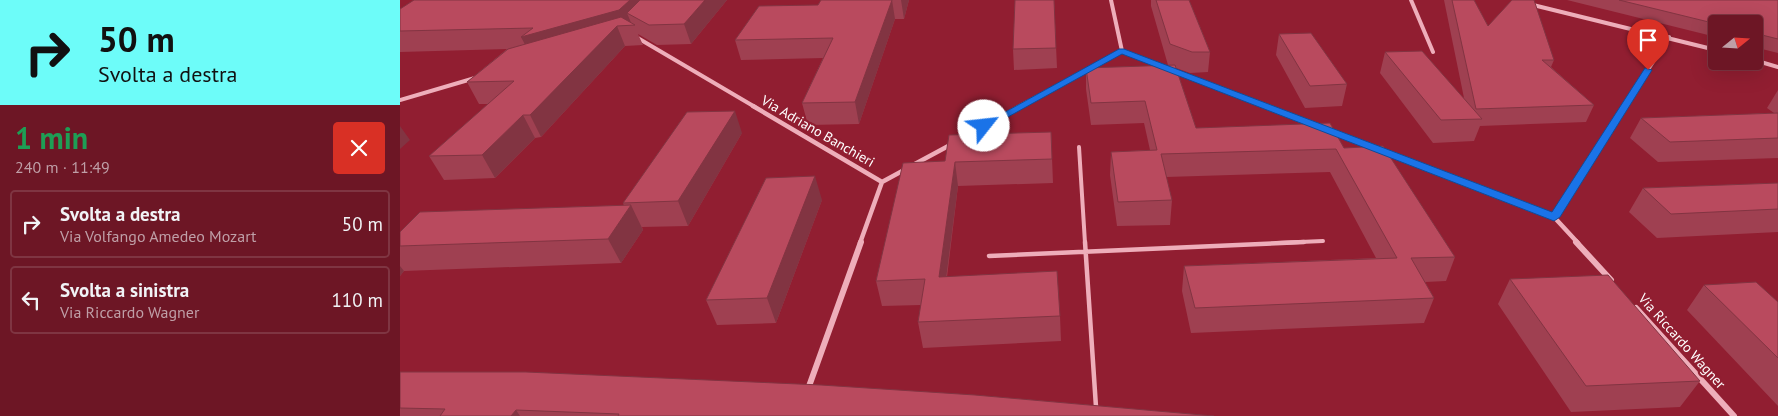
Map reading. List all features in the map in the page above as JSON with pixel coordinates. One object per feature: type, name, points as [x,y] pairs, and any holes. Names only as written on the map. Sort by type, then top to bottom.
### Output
[{"type":"street","points":[[1111,0],[1122,51]]},
{"type":"street","points":[[1411,0],[1433,52]]},
{"type":"street","points":[[1521,2],[1708,48]]},
{"type":"street","name":"Via Adriano Banchieri","points":[[629,33],[882,182],[808,390]]},
{"type":"street","points":[[1554,217],[1669,37]]},
{"type":"street","points":[[882,182],[1122,51],[1554,217],[1614,284]]},
{"type":"street","points":[[1763,62],[1778,66]]},
{"type":"street","points":[[400,100],[476,78]]},
{"type":"street","name":"Via Riccardo Wagner","points":[[1634,306],[1734,416]]},
{"type":"street","points":[[798,389],[818,390]]},
{"type":"street","points":[[1086,407],[1105,408]]},
{"type":"lane","points":[[1079,146],[1096,407]]},
{"type":"lane","points":[[989,256],[1323,241]]},
{"type":"building","points":[[414,0],[630,0],[619,10],[521,37],[533,28],[400,31],[400,9]]},
{"type":"building","points":[[640,0],[705,0],[684,24],[649,25],[627,13]]},
{"type":"building","points":[[821,0],[892,0],[855,102],[802,103],[833,38],[735,40],[759,6],[818,5]]},
{"type":"building","points":[[1015,0],[1054,0],[1056,48],[1013,49]]},
{"type":"building","points":[[1156,0],[1189,0],[1210,52],[1192,52],[1170,44]]},
{"type":"building","points":[[1452,0],[1474,0],[1488,26],[1512,0],[1534,0],[1554,60],[1542,60],[1594,105],[1476,109]]},
{"type":"building","points":[[1619,0],[1778,0],[1778,39],[1763,35],[1763,15],[1708,15],[1708,22]]},
{"type":"building","points":[[621,17],[635,25],[617,26],[530,115],[523,115],[482,155],[429,156],[514,81],[467,82],[508,49]]},
{"type":"building","points":[[1311,33],[1347,84],[1310,86],[1279,34]]},
{"type":"building","points":[[1422,51],[1482,119],[1441,120],[1385,52]]},
{"type":"building","points":[[1175,65],[1196,128],[1330,123],[1344,148],[1383,146],[1455,257],[1411,258],[1434,298],[1195,308],[1184,266],[1397,258],[1336,149],[1161,154],[1172,200],[1118,202],[1111,152],[1157,150],[1145,101],[1091,103],[1086,68]]},
{"type":"building","points":[[735,111],[678,201],[623,203],[687,112]]},
{"type":"building","points":[[1778,113],[1778,138],[1670,142],[1641,118]]},
{"type":"building","points":[[1051,132],[1052,159],[955,162],[939,277],[1057,271],[1060,316],[918,322],[925,279],[876,281],[903,163],[945,161],[949,135]]},
{"type":"building","points":[[815,176],[767,298],[706,300],[766,178]]},
{"type":"building","points":[[1778,183],[1778,209],[1671,214],[1643,188]]},
{"type":"building","points":[[631,205],[608,239],[400,246],[400,232],[420,212]]},
{"type":"building","points":[[1608,275],[1700,381],[1586,386],[1510,279]]},
{"type":"building","points":[[1756,282],[1778,302],[1778,358],[1704,285]]},
{"type":"building","points":[[400,372],[526,372],[821,385],[975,395],[1214,416],[618,416],[619,414],[516,410],[511,416],[440,416],[445,409],[400,408]]},
{"type":"route","points":[[984,126],[1122,51],[1554,217],[1648,70]]}]
